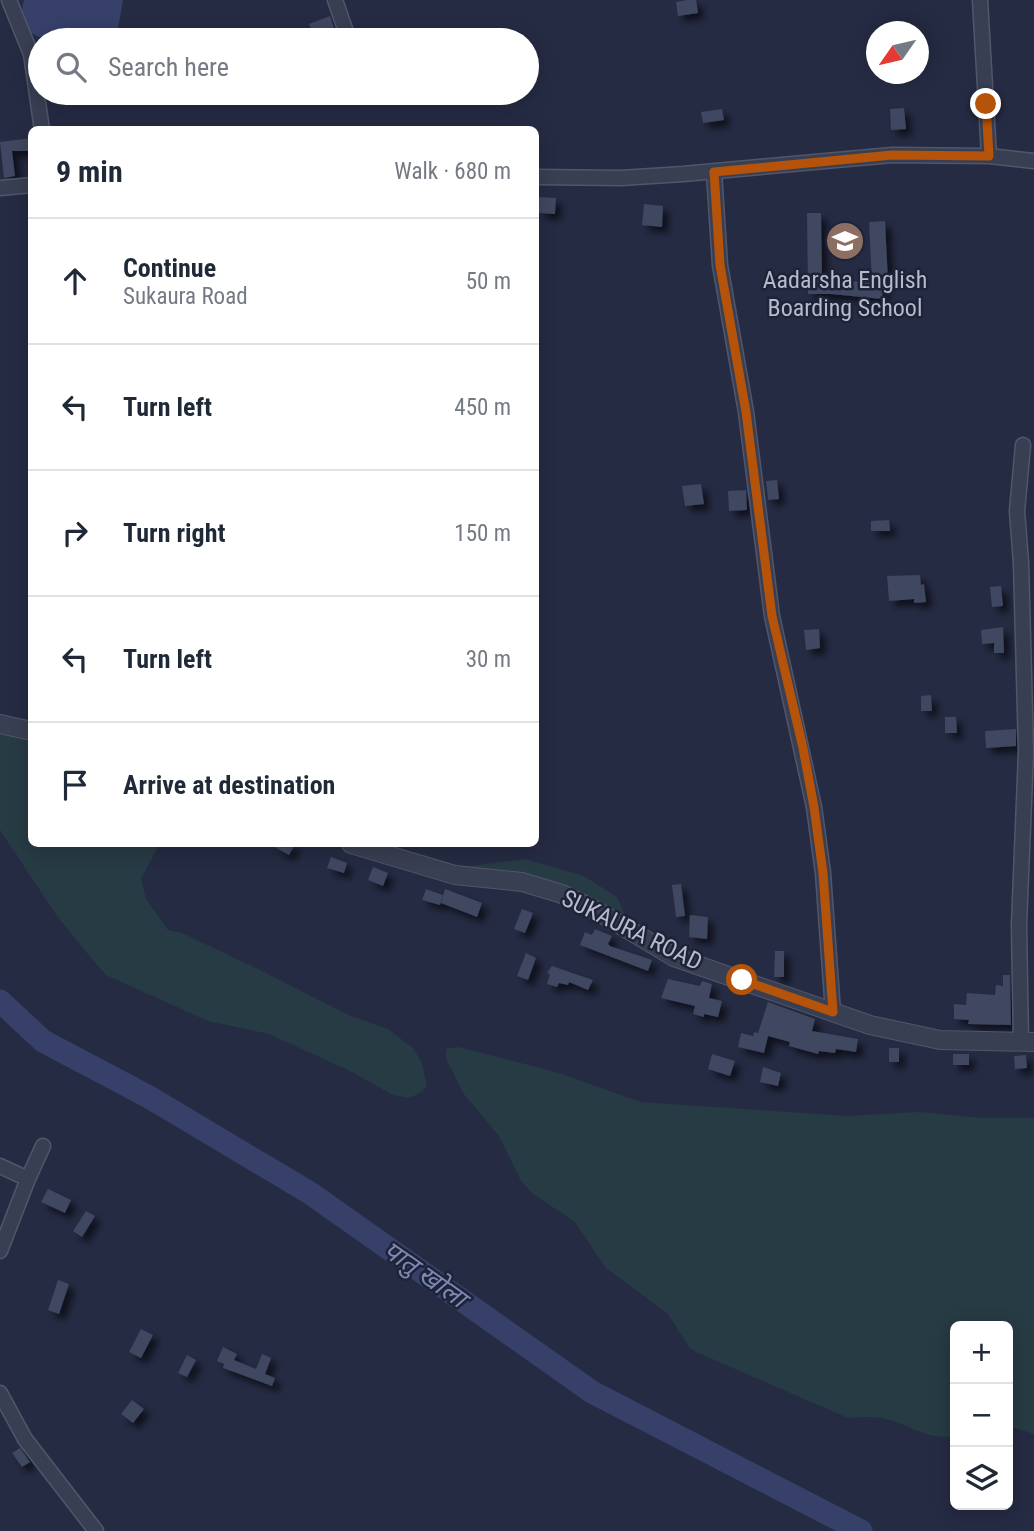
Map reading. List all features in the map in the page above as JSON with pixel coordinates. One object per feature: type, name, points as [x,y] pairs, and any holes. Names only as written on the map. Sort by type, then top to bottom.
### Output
[{"type":"street","points":[[9,0],[28,47]]},
{"type":"street","points":[[335,0],[345,28]]},
{"type":"street","points":[[980,0],[989,156]]},
{"type":"street","points":[[38,105],[41,126]]},
{"type":"street","points":[[539,177],[621,178],[892,155],[989,156],[1034,161]]},
{"type":"street","points":[[714,172],[720,265],[746,412],[772,616],[814,807],[823,873],[833,1012]]},
{"type":"street","points":[[0,188],[28,186]]},
{"type":"street","points":[[1023,445],[1017,511],[1028,619],[1019,925],[1028,1042]]},
{"type":"street","points":[[0,724],[28,730]]},
{"type":"street","name":"SUKAURA ROAD","points":[[361,847],[455,875],[522,882],[562,894],[599,912],[674,957],[870,1025],[940,1040],[1028,1042]]},
{"type":"street","points":[[0,1251],[43,1146]]},
{"type":"street","points":[[0,1166],[28,1179]]},
{"type":"street","points":[[0,1393],[25,1439],[96,1531]]},
{"type":"shaded area","points":[[0,733],[28,739],[28,847],[158,847],[141,878],[146,899],[168,930],[182,933],[349,1015],[388,1029],[414,1049],[422,1063],[427,1086],[422,1092],[409,1098],[393,1095],[350,1071],[269,1034],[208,1021],[106,975],[57,916],[0,830]]},
{"type":"shaded area","points":[[525,859],[584,876],[617,897],[627,920],[461,867]]},
{"type":"shaded area","points":[[459,1047],[556,1072],[641,1102],[847,1116],[920,1112],[982,1118],[1034,1118],[1034,1434],[1013,1428],[1013,1321],[950,1321],[950,1436],[945,1437],[881,1418],[848,1418],[696,1352],[689,1347],[668,1314],[605,1267],[575,1222],[532,1193],[521,1181],[499,1136],[463,1093],[446,1058],[446,1049]]},
{"type":"water","points":[[24,0],[123,0],[118,28],[28,30],[22,17]]},
{"type":"building","points":[[696,0],[698,13],[678,16],[676,2]]},
{"type":"building","points":[[330,16],[334,28],[311,28],[309,24]]},
{"type":"building","points":[[904,108],[906,129],[891,130],[890,109]]},
{"type":"building","points":[[722,109],[724,120],[703,123],[701,112]]},
{"type":"building","points":[[28,138],[28,151],[12,151],[15,176],[4,178],[0,142]]},
{"type":"building","points":[[539,197],[556,198],[555,214],[539,213]]},
{"type":"building","points":[[644,204],[663,206],[662,227],[642,225]]},
{"type":"building","points":[[807,213],[821,213],[822,278],[872,283],[869,222],[885,221],[888,281],[884,281],[882,299],[808,294]]},
{"type":"building","points":[[777,480],[779,499],[768,500],[766,481]]},
{"type":"building","points":[[701,484],[704,504],[685,506],[682,486]]},
{"type":"building","points":[[746,490],[747,510],[729,511],[728,491]]},
{"type":"building","points":[[889,520],[890,531],[871,531],[871,521]]},
{"type":"building","points":[[920,575],[926,602],[914,603],[914,599],[889,601],[887,576]]},
{"type":"building","points":[[1001,586],[1003,606],[992,607],[990,587]]},
{"type":"building","points":[[1003,627],[1004,653],[994,653],[994,643],[982,644],[981,630]]},
{"type":"building","points":[[819,629],[820,648],[806,650],[804,630]]},
{"type":"building","points":[[931,695],[932,711],[921,711],[921,696]]},
{"type":"building","points":[[945,717],[956,717],[957,733],[945,733]]},
{"type":"building","points":[[1016,729],[1016,746],[986,748],[985,731]]},
{"type":"building","points":[[274,847],[293,847],[289,855]]},
{"type":"building","points":[[331,857],[347,863],[344,873],[327,868]]},
{"type":"building","points":[[373,867],[388,873],[383,886],[368,880]]},
{"type":"building","points":[[681,884],[685,916],[676,917],[672,885]]},
{"type":"building","points":[[426,889],[443,895],[440,905],[422,900]]},
{"type":"building","points":[[445,889],[482,903],[477,917],[441,903]]},
{"type":"building","points":[[522,909],[533,913],[525,933],[514,929]]},
{"type":"building","points":[[690,915],[708,917],[707,939],[689,937]]},
{"type":"building","points":[[595,929],[612,936],[608,944],[610,946],[652,960],[648,971],[580,945],[585,932],[592,935]]},
{"type":"building","points":[[775,951],[784,951],[784,977],[774,977]]},
{"type":"building","points":[[526,953],[536,958],[528,980],[517,976]]},
{"type":"building","points":[[552,966],[593,980],[588,990],[569,982],[568,985],[559,983],[557,987],[547,984],[550,974],[547,973]]},
{"type":"building","points":[[1003,975],[1010,975],[1011,1025],[968,1024],[969,1020],[954,1019],[954,1004],[966,1005],[967,993],[995,995],[996,985],[1003,986]]},
{"type":"building","points":[[668,979],[700,986],[702,981],[712,984],[709,998],[722,1001],[718,1017],[693,1014],[695,1006],[661,998]]},
{"type":"building","points":[[768,1002],[815,1019],[812,1031],[858,1039],[856,1052],[836,1049],[835,1053],[819,1051],[818,1054],[789,1046],[790,1042],[768,1036],[764,1053],[738,1047],[741,1033],[753,1036],[754,1032],[758,1033]]},
{"type":"building","points":[[889,1048],[899,1048],[899,1062],[889,1062]]},
{"type":"building","points":[[712,1054],[735,1061],[730,1076],[708,1069]]},
{"type":"building","points":[[953,1054],[969,1054],[969,1065],[953,1065]]},
{"type":"building","points":[[1026,1055],[1027,1068],[1015,1069],[1014,1056]]},
{"type":"building","points":[[763,1067],[781,1073],[778,1086],[760,1082]]},
{"type":"building","points":[[48,1189],[71,1200],[65,1213],[41,1202]]},
{"type":"building","points":[[86,1211],[95,1216],[82,1237],[73,1231]]},
{"type":"building","points":[[58,1280],[69,1284],[59,1314],[48,1310]]},
{"type":"building","points":[[141,1329],[153,1335],[141,1358],[129,1352]]},
{"type":"building","points":[[223,1347],[237,1354],[234,1360],[256,1369],[262,1354],[271,1358],[265,1374],[275,1378],[272,1386],[223,1368],[224,1364],[217,1361]]},
{"type":"building","points":[[187,1355],[196,1360],[187,1377],[178,1373]]},
{"type":"building","points":[[132,1400],[144,1409],[133,1423],[121,1414]]},
{"type":"building","points":[[20,1448],[30,1462],[22,1467],[12,1453]]},
{"type":"waterway","name":"पातु खोला","points":[[0,1001],[43,1041],[149,1097],[310,1193],[592,1392],[861,1531]]},
{"type":"place","name":"Aadarsha English Boarding School","points":[[845,241]]},
{"type":"route","points":[[742,980],[833,1012],[823,873],[814,807],[772,616],[746,412],[720,265],[714,172],[892,155],[989,156],[986,104]]}]
